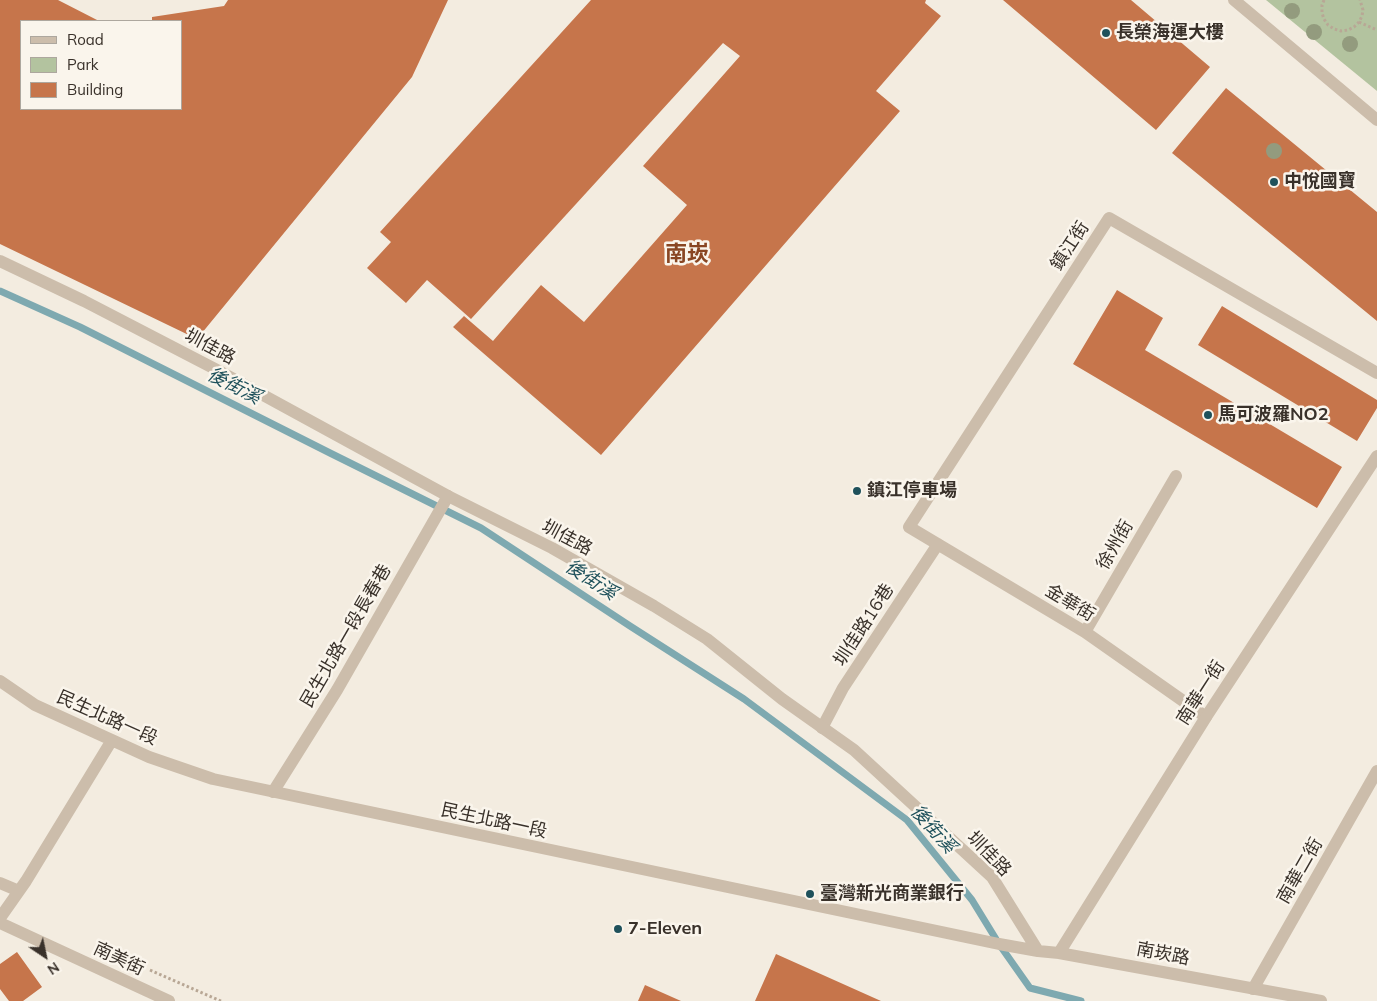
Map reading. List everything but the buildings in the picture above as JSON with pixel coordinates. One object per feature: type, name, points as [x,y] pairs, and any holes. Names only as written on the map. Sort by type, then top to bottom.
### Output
[{"type":"street","points":[[1234,0],[1377,120]]},
{"type":"street","name":"鎮江街","points":[[909,527],[1109,218],[1377,373]]},
{"type":"street","name":"圳佳路","points":[[0,261],[84,301],[219,371],[445,501],[552,548],[654,606],[706,639],[782,699],[854,750],[992,877],[1038,951]]},
{"type":"street","name":"南華一街","points":[[1059,953],[1206,717],[1377,456]]},
{"type":"street","name":"徐州街","points":[[1085,632],[1176,476]]},
{"type":"street","name":"民生北路一段長春巷","points":[[272,792],[336,690],[445,501]]},
{"type":"street","name":"金華街","points":[[909,527],[1085,632],[1206,717]]},
{"type":"street","name":"圳佳路16巷","points":[[822,728],[843,688],[938,544]]},
{"type":"street","name":"民生北路一段","points":[[0,681],[35,706],[149,757],[213,779],[999,944]]},
{"type":"street","points":[[0,918],[19,891],[112,740]]},
{"type":"street","name":"南華二街","points":[[1253,989],[1377,770]]},
{"type":"street","points":[[0,882],[19,891]]},
{"type":"street","name":"南美街","points":[[0,923],[169,1001]]},
{"type":"street","name":"南崁路","points":[[999,944],[1059,953],[1321,1001]]},
{"type":"path","points":[[1324,0],[1322,5],[1324,19],[1328,25],[1341,31],[1348,30],[1359,22],[1363,10],[1360,0]]},
{"type":"path","points":[[1359,22],[1377,30]]},
{"type":"green space","points":[[1266,0],[1377,0],[1377,91]]},
{"type":"waterway","name":"後街溪","points":[[0,291],[80,327],[481,528],[744,699],[907,820],[972,900],[999,944],[1030,988],[1081,1001]]},
{"type":"place","name":"長榮海運大樓","points":[[1106,33]]},
{"type":"place","name":"中悅國寶","points":[[1274,182]]},
{"type":"place","name":"馬可波羅NO2","points":[[1208,415]]},
{"type":"place","name":"鎮江停車場","points":[[857,491]]},
{"type":"place","name":"臺灣新光商業銀行","points":[[810,894]]},
{"type":"place","name":"7-Eleven","points":[[618,929]]},
{"type":"district","name":"南崁","points":[[687,254]]}]
